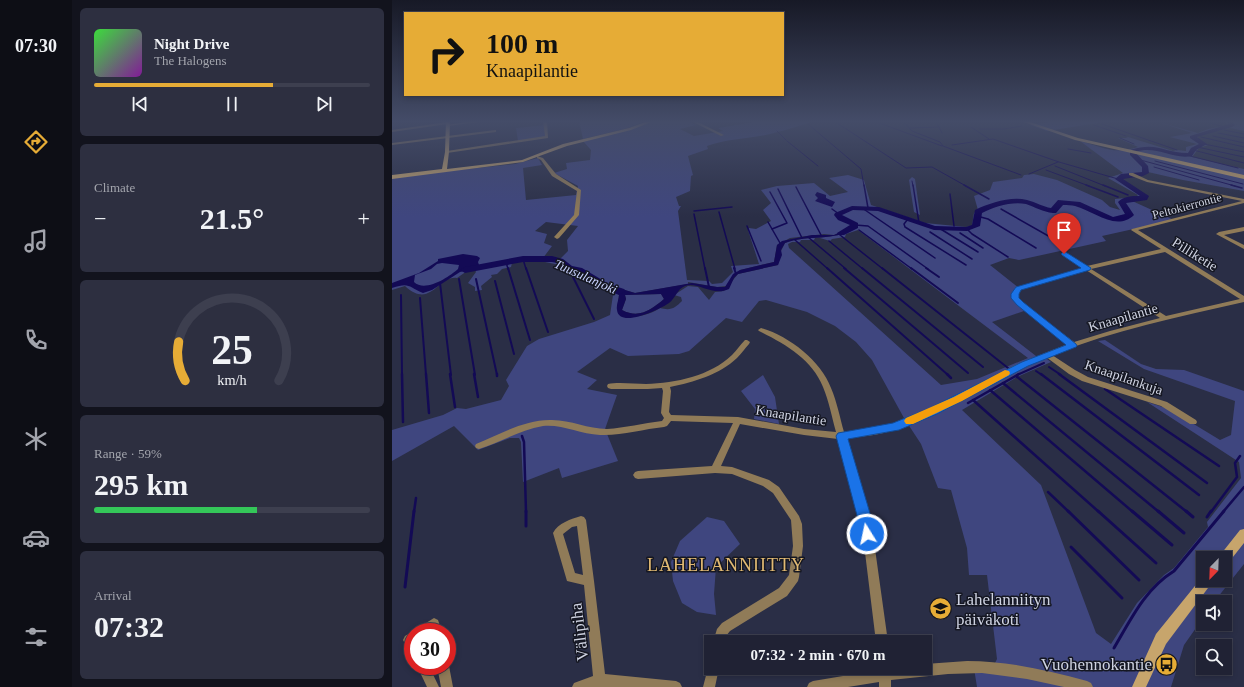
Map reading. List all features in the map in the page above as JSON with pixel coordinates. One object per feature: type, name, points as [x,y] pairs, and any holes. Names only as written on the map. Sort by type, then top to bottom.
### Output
[{"type":"street","points":[[444,171],[447,153]]},
{"type":"street","points":[[392,177],[516,163],[547,153]]},
{"type":"street","points":[[1138,153],[1244,177]]},
{"type":"street","points":[[538,157],[542,159],[554,175],[579,190],[576,215],[556,237]]},
{"type":"street","points":[[1131,174],[1147,181],[1244,201]]},
{"type":"street","name":"Peltokierrontie","points":[[1134,230],[1244,201]]},
{"type":"street","points":[[1244,229],[1219,234],[1244,247]]},
{"type":"street","name":"Pilliketie","points":[[1134,230],[1244,299]]},
{"type":"street","points":[[1073,346],[1020,304],[1015,298],[1015,294],[1019,288],[1087,268],[1166,250]]},
{"type":"street","points":[[1064,254],[1165,318]]},
{"type":"street","name":"Knaapilantie","points":[[669,418],[738,420],[842,436],[895,427],[934,411],[1002,374],[1048,355],[1165,318],[1244,299]]},
{"type":"street","points":[[761,330],[785,341],[806,357],[819,371],[828,386],[866,520],[881,635]]},
{"type":"street","points":[[611,386],[634,388],[666,386],[687,381],[712,372],[731,360],[747,342]]},
{"type":"street","name":"Knaapilankuja","points":[[1048,355],[1072,372],[1085,379],[1164,404],[1193,422]]},
{"type":"street","points":[[479,446],[527,427],[545,423],[554,423],[589,431],[602,432],[664,424],[669,418],[665,413],[666,386]]},
{"type":"street","points":[[715,469],[738,420]]},
{"type":"street","points":[[638,475],[715,469],[732,471],[766,483],[776,490],[796,519],[798,546],[794,577],[783,592],[726,627],[721,635]]},
{"type":"street","name":"Välipiha","points":[[589,581],[571,577],[558,533],[569,524],[581,520],[589,581],[600,683]]},
{"type":"street","points":[[1231,551],[1244,534]]},
{"type":"street","points":[[1140,687],[1161,639],[1202,587]]},
{"type":"street","points":[[932,669],[968,667],[1021,672],[1086,687]]},
{"type":"street","points":[[427,675],[433,687]]},
{"type":"street","points":[[445,675],[447,687]]},
{"type":"street","points":[[709,687],[712,675]]},
{"type":"street","points":[[813,687],[868,675]]},
{"type":"street","points":[[885,687],[886,675]]},
{"type":"street","points":[[578,687],[600,683],[676,687]]},
{"type":"shaded area","points":[[591,153],[696,153],[688,156],[693,175],[691,176],[690,191],[676,197],[679,206],[681,206],[678,211],[687,280],[709,281],[712,284],[722,283],[733,272],[731,266],[759,264],[748,230],[749,228],[756,229],[771,221],[763,210],[771,203],[761,190],[777,186],[814,183],[830,196],[848,192],[829,178],[848,175],[864,180],[871,205],[925,223],[966,227],[972,226],[974,213],[978,210],[974,196],[990,190],[993,182],[1022,178],[1024,175],[1034,174],[1057,180],[1102,200],[1110,207],[1120,210],[1115,203],[1115,199],[1136,197],[1138,195],[1108,178],[1123,173],[1096,153],[1195,153],[1192,157],[1244,169],[1244,191],[1148,172],[1121,177],[1121,180],[1146,196],[1145,198],[1130,200],[1174,220],[1102,236],[1106,241],[1019,260],[1009,258],[990,265],[1019,288],[1015,298],[1027,310],[992,322],[1036,356],[1039,358],[1043,356],[1051,362],[1017,377],[962,410],[1041,485],[1096,633],[1111,644],[1137,603],[1164,575],[1174,568],[1208,527],[1207,522],[1241,478],[1239,462],[1147,402],[1169,409],[1220,440],[1231,435],[1235,401],[1144,369],[1098,341],[1105,340],[1141,364],[1156,369],[1184,370],[1244,391],[1244,564],[1232,579],[1232,551],[1196,551],[1196,587],[1226,587],[1220,595],[1196,595],[1196,628],[1184,645],[1171,687],[977,687],[973,662],[995,663],[997,659],[987,575],[969,575],[967,548],[951,490],[938,488],[921,444],[904,418],[872,360],[856,342],[835,326],[807,312],[766,300],[759,301],[742,322],[726,318],[689,351],[679,354],[628,356],[610,348],[577,372],[597,380],[587,389],[617,395],[605,429],[618,461],[562,478],[559,468],[523,482],[521,442],[519,438],[510,438],[478,450],[454,426],[392,461],[392,430],[443,415],[457,408],[466,409],[501,400],[509,386],[506,380],[527,346],[539,339],[594,322],[610,315],[613,295],[583,276],[572,275],[560,265],[545,262],[522,261],[512,263],[511,267],[502,269],[497,274],[491,275],[492,277],[481,286],[482,290],[475,291],[475,287],[468,283],[476,272],[475,270],[467,271],[457,278],[450,278],[428,293],[421,294],[414,292],[405,286],[392,290],[392,177],[515,164],[538,158],[542,165],[523,168],[526,200],[576,195],[578,186],[554,173],[567,169],[566,163],[590,160]],"holes":[[[546,222],[578,226],[567,240],[568,251],[560,259],[543,258],[552,246],[544,243],[547,234],[535,231]],[[852,227],[856,228],[839,235],[816,238],[830,241],[832,239],[845,237],[846,234],[858,230],[1028,358],[977,379],[941,385],[789,248],[788,244],[792,242],[814,240],[815,238],[794,240],[785,243],[781,251],[778,265],[738,274],[724,291],[715,292],[709,300],[698,287],[688,286],[674,295],[681,297],[682,301],[675,307],[670,309],[660,308],[642,316],[624,317],[617,309],[619,295],[608,285],[635,293],[688,284],[688,282],[717,287],[726,286],[740,270],[774,262],[777,245],[790,238],[824,234],[834,235]]]},
{"type":"shaded area","points":[[912,177],[915,179],[920,215],[914,212],[909,180]]},
{"type":"shaded area","points":[[817,192],[826,195],[826,198],[835,202],[832,207],[815,201],[818,198],[815,195]]},
{"type":"shaded area","points":[[852,227],[856,228],[830,237],[794,240],[785,243],[781,250],[782,255],[778,265],[738,274],[734,278],[729,289],[723,291],[711,290],[695,285],[682,287],[669,303],[641,316],[625,318],[619,315],[617,308],[619,295],[604,289],[608,285],[635,293],[692,283],[725,287],[733,274],[740,270],[774,262],[777,245],[782,241],[812,235],[834,235]],"holes":[[[661,294],[664,299],[654,307],[644,312],[634,314],[622,310],[626,299],[625,295]]]},
{"type":"shaded area","points":[[463,254],[477,256],[480,258],[478,262],[480,268],[460,272],[432,290],[423,293],[406,285],[392,288],[392,283],[419,273],[438,261],[438,259]],"holes":[[[442,263],[459,265],[458,269],[437,283],[424,286],[414,282],[415,275],[431,269],[437,264]]]},
{"type":"shaded area","points":[[661,294],[664,299],[649,310],[634,314],[622,310],[626,299],[625,295]]},
{"type":"shaded area","points":[[763,375],[775,397],[779,424],[754,419],[755,409],[741,391]]},
{"type":"shaded area","points":[[707,517],[724,521],[740,544],[716,567],[714,594],[716,615],[697,612],[682,603],[673,581],[671,562],[680,541]]},
{"type":"waterway","points":[[802,153],[818,166]]},
{"type":"waterway","points":[[842,153],[861,169],[864,186]]},
{"type":"waterway","points":[[883,153],[906,168],[932,167],[966,186]]},
{"type":"waterway","points":[[962,153],[1021,175]]},
{"type":"waterway","points":[[1033,153],[1118,179]]},
{"type":"waterway","name":"Tuusulanjoki","points":[[841,233],[855,226],[838,215],[839,213],[852,208],[879,209],[934,228],[967,229],[976,226],[978,212],[995,205],[1016,201],[1027,202],[1043,209],[1053,211],[1061,202],[1077,204],[1112,219],[1119,219],[1130,215],[1122,202],[1127,199],[1144,198],[1145,196],[1118,179],[1127,175],[1139,175],[1146,173],[1145,166],[1133,153]]},
{"type":"waterway","name":"Tuusulanjoki","points":[[1172,153],[1182,155],[1190,155],[1192,153]]},
{"type":"waterway","points":[[1205,153],[1244,163]]},
{"type":"waterway","points":[[1225,153],[1244,157]]},
{"type":"waterway","points":[[1186,155],[1238,168]]},
{"type":"waterway","points":[[1137,159],[1235,186]]},
{"type":"waterway","points":[[1155,161],[1243,184]]},
{"type":"waterway","points":[[1029,174],[1058,162]]},
{"type":"waterway","points":[[1055,166],[1105,186]]},
{"type":"waterway","points":[[1154,167],[1199,180]]},
{"type":"waterway","points":[[1046,170],[1089,186]]},
{"type":"waterway","points":[[912,181],[913,186]]},
{"type":"waterway","points":[[864,185],[868,208]]},
{"type":"waterway","points":[[913,185],[919,223]]},
{"type":"waterway","points":[[964,185],[989,199]]},
{"type":"waterway","points":[[1086,185],[1118,197]]},
{"type":"waterway","points":[[1103,185],[1128,195]]},
{"type":"waterway","points":[[1231,185],[1242,188]]},
{"type":"waterway","points":[[796,187],[821,235]]},
{"type":"waterway","points":[[778,189],[802,238]]},
{"type":"waterway","points":[[770,192],[787,223],[772,229]]},
{"type":"waterway","points":[[950,194],[954,226]]},
{"type":"waterway","points":[[694,211],[732,207]]},
{"type":"waterway","name":"Tuusulanjoki","points":[[832,209],[839,214]]},
{"type":"waterway","points":[[1001,209],[1059,242]]},
{"type":"waterway","points":[[865,210],[935,258]]},
{"type":"waterway","points":[[719,212],[735,269]]},
{"type":"waterway","points":[[694,214],[705,269]]},
{"type":"waterway","points":[[977,216],[988,219],[1036,248]]},
{"type":"waterway","points":[[908,219],[904,224],[905,227],[966,265]]},
{"type":"waterway","points":[[768,222],[772,229]]},
{"type":"waterway","points":[[855,225],[868,226],[928,269]]},
{"type":"waterway","points":[[747,226],[761,261]]},
{"type":"waterway","points":[[939,228],[978,252]]},
{"type":"waterway","points":[[772,229],[780,243]]},
{"type":"waterway","points":[[967,229],[972,234],[1008,257]]},
{"type":"waterway","points":[[859,230],[912,269]]},
{"type":"waterway","points":[[930,232],[972,259]]},
{"type":"waterway","points":[[960,233],[983,248]]},
{"type":"waterway","points":[[840,235],[883,269]]},
{"type":"waterway","points":[[808,237],[846,269]]},
{"type":"waterway","points":[[795,240],[828,269]]},
{"type":"waterway","points":[[829,241],[863,269]]},
{"type":"waterway","points":[[523,259],[526,269]]},
{"type":"waterway","name":"Tuusulanjoki","points":[[465,270],[523,259],[552,259],[560,261],[569,268],[579,270],[606,286],[621,291]]},
{"type":"waterway","name":"Tuusulanjoki","points":[[506,262],[508,269]]},
{"type":"waterway","points":[[508,268],[530,340]]},
{"type":"waterway","points":[[526,268],[548,332]]},
{"type":"waterway","points":[[705,268],[709,287]]},
{"type":"waterway","name":"Tuusulanjoki","points":[[734,268],[736,274]]},
{"type":"waterway","points":[[827,268],[948,375]]},
{"type":"waterway","points":[[844,268],[968,373]]},
{"type":"waterway","points":[[862,268],[983,367]]},
{"type":"waterway","points":[[882,268],[1008,368]]},
{"type":"waterway","points":[[911,268],[958,303]]},
{"type":"waterway","points":[[926,268],[939,277]]},
{"type":"waterway","points":[[573,277],[594,319]]},
{"type":"waterway","points":[[459,279],[475,375]]},
{"type":"waterway","points":[[476,279],[497,375]]},
{"type":"waterway","points":[[495,281],[514,354]]},
{"type":"waterway","points":[[440,283],[451,375]]},
{"type":"waterway","points":[[401,295],[402,375]]},
{"type":"waterway","points":[[420,298],[426,375]]},
{"type":"waterway","points":[[1018,375],[1044,363]]},
{"type":"waterway","points":[[1049,367],[1061,375]]},
{"type":"waterway","points":[[1036,371],[1042,375]]},
{"type":"waterway","points":[[402,374],[403,422]]},
{"type":"waterway","points":[[426,374],[429,413]]},
{"type":"waterway","points":[[450,374],[455,407]]},
{"type":"waterway","points":[[474,374],[478,397]]},
{"type":"waterway","points":[[1041,374],[1199,495]]},
{"type":"waterway","points":[[1059,374],[1207,483]]},
{"type":"waterway","points":[[948,375],[951,378]]},
{"type":"waterway","points":[[1003,383],[1018,375]]},
{"type":"waterway","points":[[1016,376],[1187,512]]},
{"type":"waterway","points":[[990,390],[1003,383]]},
{"type":"waterway","points":[[1003,383],[1159,512]]},
{"type":"waterway","points":[[1105,389],[1219,466]]},
{"type":"waterway","points":[[973,400],[990,390]]},
{"type":"waterway","points":[[990,390],[1133,512]]},
{"type":"waterway","points":[[968,403],[973,400]]},
{"type":"waterway","points":[[973,400],[1099,512]]},
{"type":"waterway","points":[[522,436],[524,442],[526,512]]},
{"type":"waterway","points":[[1211,512],[1237,477],[1235,463],[1240,456]]},
{"type":"waterway","points":[[1223,512],[1244,487]]},
{"type":"waterway","points":[[1048,492],[1069,512]]},
{"type":"waterway","points":[[414,512],[416,498]]},
{"type":"waterway","points":[[405,587],[414,511]]},
{"type":"waterway","points":[[1068,511],[1139,580]]},
{"type":"waterway","points":[[1098,511],[1156,563]]},
{"type":"waterway","points":[[1132,511],[1172,545]]},
{"type":"waterway","points":[[1158,511],[1184,533]]},
{"type":"waterway","points":[[1186,511],[1193,517]]},
{"type":"waterway","points":[[1207,517],[1211,511]]},
{"type":"waterway","points":[[1114,648],[1147,596],[1164,578],[1174,571],[1224,511]]},
{"type":"waterway","points":[[526,512],[526,526]]},
{"type":"waterway","points":[[1071,547],[1122,598]]},
{"type":"slow traffic","points":[[910,421],[958,399],[1005,373]]},
{"type":"place","name":"Lahelanniityn päiväkoti","points":[[941,609]]},
{"type":"place","name":"Vuohennokantie","points":[[1167,664]]},
{"type":"district","name":"LAHELANNIITTY","points":[[726,565]]},
{"type":"route","points":[[867,534],[866,520],[842,436],[895,427],[934,411],[1002,374],[1036,359],[1073,346],[1020,304],[1015,298],[1015,294],[1019,288],[1087,268],[1064,254]]}]
